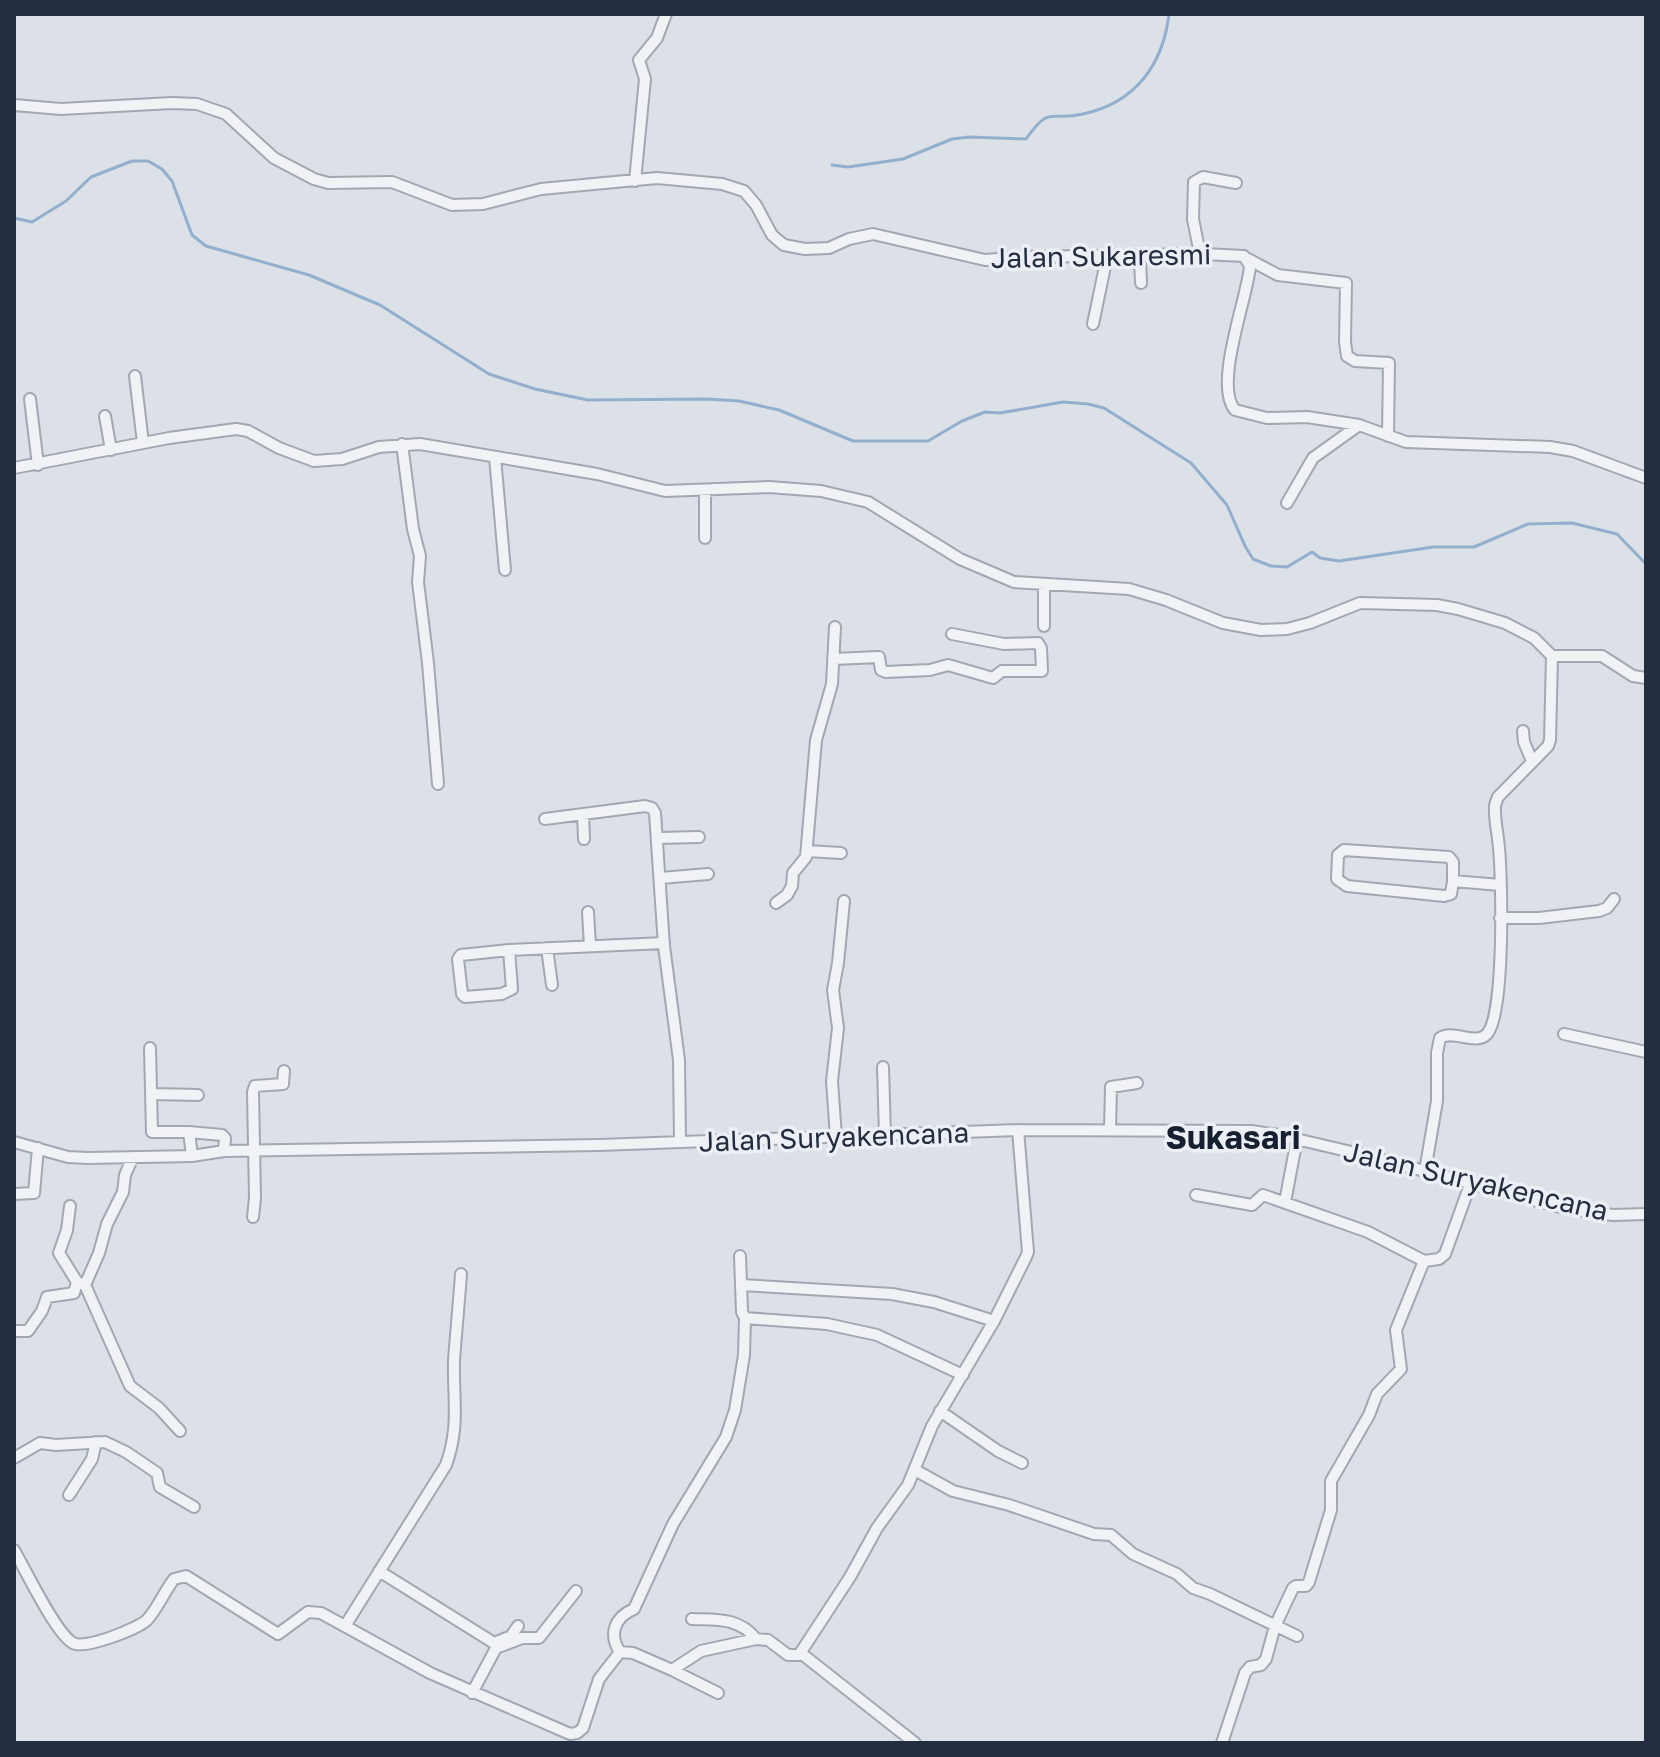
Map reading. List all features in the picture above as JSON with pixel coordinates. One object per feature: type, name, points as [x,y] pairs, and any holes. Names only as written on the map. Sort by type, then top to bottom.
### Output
[{"type":"street","points":[[635,181],[645,79],[639,60],[657,38],[666,14]]},
{"type":"street","name":"Jalan Sukaresmi","points":[[14,105],[61,109],[197,104],[226,114],[274,158],[314,179],[328,183],[392,182],[452,205],[483,204],[558,187],[635,181],[675,178],[722,184],[744,191],[756,205],[772,235],[791,247],[817,250],[873,234],[985,260],[1227,254],[1248,259],[1250,274],[1233,339],[1229,390],[1231,407],[1248,415],[1267,418],[1307,417],[1359,425],[1406,442],[1421,444],[1550,447],[1573,451],[1646,478]]},
{"type":"street","points":[[1200,254],[1193,219],[1194,182],[1203,177],[1236,183]]},
{"type":"street","points":[[1093,324],[1107,257]]},
{"type":"street","points":[[1140,257],[1141,283]]},
{"type":"street","points":[[1248,259],[1278,275],[1346,283],[1345,342],[1349,359],[1389,363],[1388,436]]},
{"type":"street","points":[[135,376],[143,443]]},
{"type":"street","points":[[30,399],[38,465]]},
{"type":"street","points":[[105,416],[111,450]]},
{"type":"street","points":[[1287,503],[1313,458],[1359,425]]},
{"type":"street","points":[[14,468],[143,443],[243,429],[314,461],[342,459],[379,447],[434,445],[597,474],[665,491],[782,488],[821,491],[858,498],[991,575],[1014,582],[1139,591],[1223,623],[1261,630],[1287,629],[1310,623],[1360,603],[1437,605],[1505,623],[1534,638],[1552,656],[1602,656],[1633,676],[1646,678]]},
{"type":"street","points":[[402,444],[413,529],[420,556],[418,582],[438,784]]},
{"type":"street","points":[[495,457],[505,570]]},
{"type":"street","points":[[705,490],[705,538]]},
{"type":"street","points":[[1044,585],[1044,626]]},
{"type":"street","points":[[776,903],[787,895],[792,886],[793,873],[805,860],[807,851],[816,740],[832,684],[835,627]]},
{"type":"street","points":[[833,659],[879,657],[881,670],[886,672],[930,670],[948,665],[993,678],[1002,671],[1042,671],[1038,643],[1004,644],[952,634]]},
{"type":"street","points":[[1425,1171],[1437,1101],[1439,1042],[1445,1035],[1479,1038],[1489,1030],[1498,989],[1500,918],[1495,805],[1498,797],[1548,746],[1552,656]]},
{"type":"street","points":[[1523,731],[1532,761]]},
{"type":"street","points":[[545,819],[645,806],[652,808],[659,838],[664,943],[679,1060],[680,1142]]},
{"type":"street","points":[[583,814],[584,839]]},
{"type":"street","points":[[659,838],[699,837]]},
{"type":"street","points":[[1344,850],[1449,857],[1453,862],[1453,881],[1451,894],[1444,896],[1347,886],[1337,879],[1338,855],[1344,850]]},
{"type":"street","points":[[807,851],[841,853]]},
{"type":"street","points":[[661,878],[708,874]]},
{"type":"street","points":[[1453,881],[1500,885]]},
{"type":"street","points":[[1500,918],[1539,918],[1599,911],[1607,908],[1614,899]]},
{"type":"street","points":[[836,1137],[832,1081],[838,1028],[833,990],[844,901]]},
{"type":"street","points":[[588,912],[590,946]]},
{"type":"street","points":[[509,950],[512,989],[502,994],[468,998],[462,994],[459,956],[509,950],[664,943]]},
{"type":"street","points":[[547,948],[552,985]]},
{"type":"street","points":[[1564,1034],[1646,1052]]},
{"type":"street","points":[[150,1048],[152,1132],[222,1135],[225,1138],[224,1151]]},
{"type":"street","points":[[883,1067],[885,1136]]},
{"type":"street","points":[[253,1217],[255,1086],[283,1084],[284,1071]]},
{"type":"street","points":[[1110,1130],[1111,1087],[1137,1083]]},
{"type":"street","points":[[152,1094],[198,1095]]},
{"type":"street","points":[[672,1670],[701,1651],[756,1639],[768,1640],[788,1655],[802,1654],[871,1537],[915,1470],[927,1436],[994,1321],[1028,1252],[1018,1130]]},
{"type":"street","name":"Jalan Suryakencana","points":[[14,1142],[68,1157],[133,1157],[192,1156],[224,1151],[680,1142],[1018,1130],[1251,1131],[1297,1139],[1471,1182],[1542,1203],[1590,1213],[1646,1214]]},
{"type":"street","points":[[189,1132],[192,1156]]},
{"type":"street","points":[[1285,1202],[1297,1139]]},
{"type":"street","points":[[14,1194],[34,1193],[38,1148]]},
{"type":"street","points":[[14,1331],[28,1331],[42,1311],[46,1298],[74,1293],[81,1283],[99,1253],[133,1157]]},
{"type":"street","points":[[1196,1195],[1252,1205],[1263,1195],[1368,1232],[1424,1261],[1439,1259],[1445,1254],[1471,1182]]},
{"type":"street","points":[[70,1206],[67,1230],[59,1249],[81,1283],[130,1386],[159,1408],[180,1431]]},
{"type":"street","points":[[620,1652],[613,1639],[613,1630],[634,1609],[673,1524],[726,1437],[735,1410],[742,1369],[745,1318],[742,1312],[740,1256]]},
{"type":"street","points":[[1222,1743],[1245,1673],[1250,1667],[1263,1663],[1275,1626],[1293,1588],[1306,1586],[1309,1582],[1331,1510],[1331,1481],[1334,1474],[1369,1415],[1377,1394],[1401,1369],[1396,1330],[1424,1261]]},
{"type":"street","points":[[345,1626],[446,1465],[451,1452],[456,1428],[454,1363],[461,1274]]},
{"type":"street","points":[[742,1285],[892,1294],[934,1302],[994,1321]]},
{"type":"street","points":[[745,1318],[827,1324],[877,1335],[963,1375]]},
{"type":"street","points":[[940,1411],[998,1451],[1022,1463]]},
{"type":"street","points":[[69,1495],[92,1459],[96,1442]]},
{"type":"street","points":[[14,1458],[40,1443],[111,1443],[159,1475],[162,1489],[194,1507]]},
{"type":"street","points":[[915,1470],[953,1491],[1009,1505],[1094,1534],[1111,1535],[1133,1554],[1177,1574],[1193,1588],[1297,1636]]},
{"type":"street","points":[[14,1550],[19,1569],[61,1631],[79,1646],[102,1640],[146,1621],[174,1579],[182,1575],[278,1634],[313,1610],[390,1653],[574,1738],[583,1728],[599,1679],[620,1652]]},
{"type":"street","points":[[379,1571],[494,1643],[511,1636],[518,1626]]},
{"type":"street","points":[[472,1693],[496,1648],[522,1638],[539,1638],[576,1591]]},
{"type":"street","points":[[692,1619],[728,1621],[749,1630],[756,1639]]},
{"type":"street","points":[[620,1652],[633,1653],[718,1693]]},
{"type":"street","points":[[802,1654],[915,1743]]},
{"type":"waterway","points":[[832,165],[848,167],[903,159],[952,139],[1026,139],[1046,118],[1101,109],[1118,101],[1143,79],[1160,50],[1169,14]]},
{"type":"waterway","points":[[14,218],[32,222],[66,201],[91,177],[132,161],[148,161],[162,169],[172,181],[192,235],[206,246],[309,275],[380,305],[489,374],[535,389],[588,400],[739,401],[779,410],[853,441],[928,441],[962,421],[985,412],[1000,413],[1063,402],[1088,404],[1104,408],[1191,463],[1227,505],[1253,559],[1271,566],[1287,567],[1312,552],[1320,558],[1339,561],[1433,547],[1474,547],[1528,524],[1572,523],[1617,534],[1646,564]]},
{"type":"district","name":"Sukasari","points":[[1233,1138]]}]
